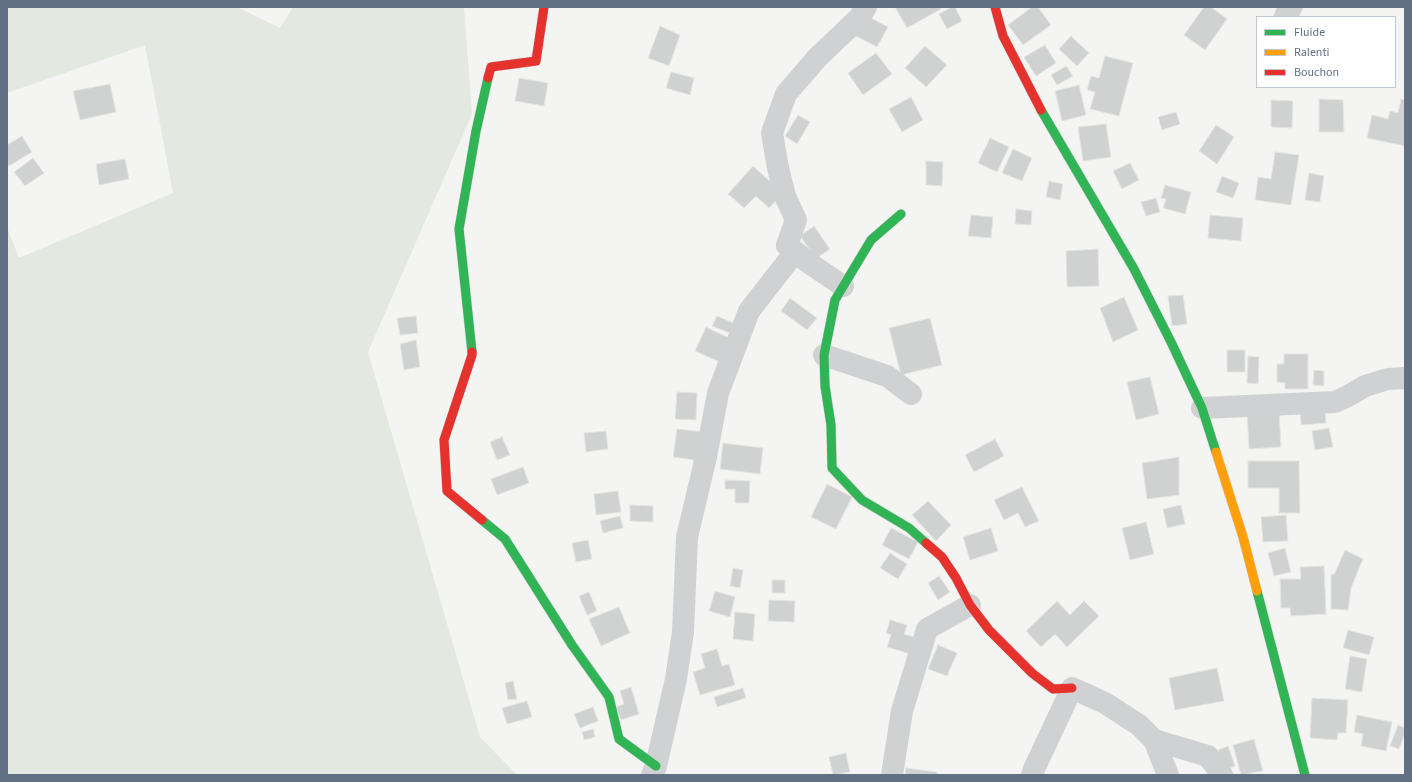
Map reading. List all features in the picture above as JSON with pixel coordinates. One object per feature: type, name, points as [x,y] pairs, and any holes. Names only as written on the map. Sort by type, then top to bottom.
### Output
[{"type":"street","points":[[544,7],[536,61],[491,67],[476,131],[459,228],[472,354],[444,440],[446,491],[504,538],[572,645],[609,696],[619,738],[654,770],[676,679],[684,632],[687,537],[706,457],[718,393],[749,311],[795,252]]},
{"type":"street","points":[[843,286],[809,263],[787,245],[796,220],[785,196],[772,133],[786,94],[817,58],[859,18],[866,7]]},
{"type":"street","points":[[995,7],[1004,36],[1045,119],[1134,269],[1202,408],[1243,536],[1305,775]]},
{"type":"street","points":[[901,214],[871,240],[835,300],[824,355],[825,386],[832,425],[832,468],[862,500],[909,528],[942,557],[956,578],[970,605],[989,630],[1032,673],[1053,689],[1072,688],[1105,703],[1139,725],[1154,740],[1168,775]]},
{"type":"street","points":[[824,355],[887,376],[911,394]]},
{"type":"street","points":[[1202,408],[1335,402],[1366,386],[1388,379],[1405,378]]},
{"type":"street","points":[[892,775],[902,711],[927,629],[970,605]]},
{"type":"street","points":[[1032,775],[1072,688]]},
{"type":"street","points":[[1154,740],[1208,756],[1222,775]]},
{"type":"shaded area","points":[[7,7],[237,7],[280,28],[293,7],[464,7],[472,114],[368,352],[480,737],[517,775],[7,775],[7,227],[19,258],[173,193],[145,45],[7,93]]},
{"type":"building","points":[[895,7],[940,7],[941,9],[907,28]]},
{"type":"building","points":[[952,7],[955,7],[962,21],[947,29],[939,14]]},
{"type":"building","points":[[1032,7],[1038,7],[1051,25],[1023,45],[1008,25]]},
{"type":"building","points":[[1204,7],[1211,7],[1227,19],[1205,50],[1184,35]]},
{"type":"building","points":[[1277,7],[1303,8],[1299,16],[1273,16]]},
{"type":"building","points":[[867,16],[888,27],[877,47],[856,36]]},
{"type":"building","points":[[660,26],[680,35],[669,66],[648,58]]},
{"type":"building","points":[[1071,36],[1089,53],[1077,66],[1059,49]]},
{"type":"building","points":[[1045,45],[1056,63],[1036,76],[1024,57]]},
{"type":"building","points":[[925,46],[947,65],[926,87],[905,68]]},
{"type":"building","points":[[876,53],[892,74],[863,95],[848,73]]},
{"type":"building","points":[[1105,56],[1133,63],[1119,116],[1090,109],[1095,92],[1087,90],[1091,76],[1099,78]]},
{"type":"building","points":[[1066,66],[1073,76],[1057,85],[1051,75]]},
{"type":"building","points":[[671,72],[694,78],[690,95],[666,88]]},
{"type":"building","points":[[519,78],[548,83],[544,106],[515,101]]},
{"type":"building","points":[[110,84],[116,112],[80,120],[73,91]]},
{"type":"building","points":[[1079,85],[1086,115],[1062,121],[1055,91]]},
{"type":"building","points":[[911,97],[923,120],[902,132],[889,109]]},
{"type":"building","points":[[1319,99],[1343,100],[1344,132],[1319,132]]},
{"type":"building","points":[[1401,99],[1405,100],[1405,146],[1367,138],[1372,115],[1388,119],[1390,111],[1398,113]]},
{"type":"building","points":[[1271,100],[1293,101],[1292,128],[1271,127]]},
{"type":"building","points":[[1176,112],[1180,124],[1162,130],[1158,117]]},
{"type":"building","points":[[798,115],[810,122],[797,144],[785,136]]},
{"type":"building","points":[[1106,124],[1111,157],[1083,161],[1078,127]]},
{"type":"building","points":[[1216,125],[1234,137],[1217,164],[1199,151]]},
{"type":"building","points":[[22,136],[32,152],[9,166],[7,163],[7,145]]},
{"type":"building","points":[[990,138],[1009,147],[997,172],[978,163]]},
{"type":"building","points":[[1013,149],[1032,158],[1022,181],[1002,173]]},
{"type":"building","points":[[1275,152],[1299,155],[1291,205],[1255,200],[1258,177],[1271,179]]},
{"type":"building","points":[[33,158],[44,173],[25,186],[14,172]]},
{"type":"building","points":[[125,159],[129,179],[99,185],[96,164]]},
{"type":"building","points":[[926,161],[943,162],[942,186],[926,185]]},
{"type":"building","points":[[1130,163],[1139,180],[1122,189],[1113,171]]},
{"type":"building","points":[[753,166],[783,193],[769,208],[756,196],[744,208],[728,194]]},
{"type":"building","points":[[1309,173],[1324,176],[1320,202],[1305,200]]},
{"type":"building","points":[[1222,176],[1239,183],[1233,198],[1216,192]]},
{"type":"building","points":[[1049,181],[1063,184],[1060,200],[1046,197]]},
{"type":"building","points":[[1165,185],[1191,192],[1185,214],[1163,208],[1166,199],[1161,198]]},
{"type":"building","points":[[1156,198],[1160,212],[1146,216],[1141,202]]},
{"type":"building","points":[[1016,209],[1032,211],[1031,225],[1015,224]]},
{"type":"building","points":[[971,215],[993,217],[991,238],[968,236]]},
{"type":"building","points":[[1210,215],[1243,218],[1241,241],[1208,238]]},
{"type":"building","points":[[814,226],[830,249],[811,262],[810,250],[800,236]]},
{"type":"building","points":[[1098,249],[1099,286],[1067,287],[1066,251]]},
{"type":"building","points":[[1183,295],[1187,324],[1172,326],[1168,296]]},
{"type":"building","points":[[1124,297],[1138,330],[1113,342],[1100,308]]},
{"type":"building","points":[[790,298],[817,318],[807,330],[781,311]]},
{"type":"building","points":[[416,316],[418,333],[400,335],[397,318]]},
{"type":"building","points":[[717,316],[736,324],[732,334],[712,326]]},
{"type":"building","points":[[930,318],[942,365],[901,375],[889,328]]},
{"type":"building","points":[[706,327],[733,340],[722,363],[695,351]]},
{"type":"building","points":[[416,340],[420,367],[404,370],[400,344]]},
{"type":"building","points":[[1227,350],[1245,350],[1245,372],[1227,372]]},
{"type":"building","points":[[1284,354],[1308,354],[1308,389],[1285,389],[1285,383],[1277,382],[1277,364],[1284,364]]},
{"type":"building","points":[[1248,356],[1259,357],[1258,384],[1247,383]]},
{"type":"building","points":[[1314,370],[1324,371],[1324,386],[1313,385]]},
{"type":"building","points":[[1150,377],[1159,414],[1136,420],[1127,382]]},
{"type":"building","points":[[677,392],[697,393],[696,420],[675,419]]},
{"type":"building","points":[[1325,407],[1326,423],[1301,425],[1300,408]]},
{"type":"building","points":[[1279,410],[1281,447],[1249,449],[1247,411]]},
{"type":"building","points":[[1329,428],[1333,447],[1315,450],[1312,431]]},
{"type":"building","points":[[677,429],[704,432],[700,461],[673,457]]},
{"type":"building","points":[[606,431],[608,449],[586,452],[584,433]]},
{"type":"building","points":[[502,437],[510,455],[497,460],[490,442]]},
{"type":"building","points":[[995,439],[1004,456],[974,472],[965,455]]},
{"type":"building","points":[[723,443],[763,448],[760,474],[720,469]]},
{"type":"building","points":[[1179,457],[1179,495],[1147,499],[1142,463]]},
{"type":"building","points":[[1248,461],[1299,461],[1300,513],[1279,513],[1279,488],[1248,488]]},
{"type":"building","points":[[523,467],[529,483],[497,495],[491,479]]},
{"type":"building","points":[[725,480],[750,481],[749,503],[735,503],[735,489],[725,489]]},
{"type":"building","points":[[827,484],[852,497],[836,529],[811,517]]},
{"type":"building","points":[[1022,487],[1039,521],[1025,527],[1018,513],[1004,520],[994,500]]},
{"type":"building","points":[[618,491],[621,512],[596,515],[594,494]]},
{"type":"building","points":[[928,501],[951,525],[936,541],[912,515]]},
{"type":"building","points":[[630,505],[653,506],[653,522],[630,521]]},
{"type":"building","points":[[1181,505],[1185,524],[1167,528],[1163,509]]},
{"type":"building","points":[[1286,515],[1288,541],[1263,542],[1261,517]]},
{"type":"building","points":[[620,516],[623,528],[603,533],[600,521]]},
{"type":"building","points":[[1146,522],[1154,554],[1130,560],[1122,528]]},
{"type":"building","points":[[891,528],[918,542],[909,559],[882,545]]},
{"type":"building","points":[[991,528],[998,551],[970,560],[963,537]]},
{"type":"building","points":[[588,540],[592,559],[576,562],[572,543]]},
{"type":"building","points":[[1285,548],[1291,572],[1274,576],[1268,553]]},
{"type":"building","points":[[1345,550],[1363,559],[1351,588],[1348,610],[1331,609],[1331,575],[1335,573]]},
{"type":"building","points":[[890,553],[907,564],[898,579],[880,568]]},
{"type":"building","points":[[1324,566],[1326,614],[1291,616],[1290,608],[1281,608],[1280,579],[1301,579],[1300,567]]},
{"type":"building","points":[[733,568],[743,570],[740,588],[730,586]]},
{"type":"building","points":[[939,576],[950,592],[938,600],[928,583]]},
{"type":"building","points":[[772,580],[785,580],[785,593],[772,593]]},
{"type":"building","points":[[715,591],[735,597],[730,617],[709,611]]},
{"type":"building","points":[[589,592],[597,611],[587,615],[579,596]]},
{"type":"building","points":[[769,600],[795,601],[794,622],[768,621]]},
{"type":"building","points":[[1057,601],[1070,615],[1084,601],[1099,616],[1067,647],[1055,634],[1041,647],[1026,631]]},
{"type":"building","points":[[619,607],[630,633],[601,646],[589,619]]},
{"type":"building","points":[[735,612],[755,614],[753,641],[733,639]]},
{"type":"building","points":[[890,620],[907,625],[904,634],[919,639],[914,655],[887,647],[891,635],[886,633]]},
{"type":"building","points":[[1348,630],[1374,637],[1369,655],[1343,648]]},
{"type":"building","points":[[938,645],[957,653],[947,676],[928,669]]},
{"type":"building","points":[[717,649],[722,666],[729,664],[735,685],[700,695],[693,672],[705,668],[701,654]]},
{"type":"building","points":[[1350,656],[1367,659],[1362,692],[1345,689]]},
{"type":"building","points":[[1217,668],[1224,701],[1175,710],[1169,678]]},
{"type":"building","points":[[513,681],[517,699],[508,700],[505,683]]},
{"type":"building","points":[[631,687],[639,714],[621,720],[616,707],[624,704],[620,691]]},
{"type":"building","points":[[743,688],[746,698],[717,707],[714,697]]},
{"type":"building","points":[[1312,698],[1348,700],[1346,733],[1338,733],[1337,740],[1310,738]]},
{"type":"building","points":[[527,701],[532,717],[507,724],[502,708]]},
{"type":"building","points":[[593,707],[598,721],[580,728],[574,714]]},
{"type":"building","points":[[1357,715],[1392,722],[1386,751],[1361,746],[1363,734],[1354,732]]},
{"type":"building","points":[[1398,725],[1405,728],[1405,733],[1399,749],[1390,746]]},
{"type":"building","points":[[593,729],[595,737],[584,740],[582,732]]},
{"type":"building","points":[[1254,739],[1263,771],[1241,775],[1233,745]]},
{"type":"building","points":[[1228,746],[1235,766],[1224,770],[1218,750]]},
{"type":"building","points":[[846,753],[850,772],[833,775],[829,757]]},
{"type":"building","points":[[906,768],[937,772],[937,775],[905,775]]},
{"type":"traffic: fast","points":[[472,352],[459,229],[476,131],[488,78]]},
{"type":"traffic: fast","points":[[1041,110],[1134,269],[1202,408],[1216,452]]},
{"type":"traffic: fast","points":[[901,214],[871,240],[835,300],[824,355],[825,386],[831,425],[832,468],[862,500],[909,528],[926,543]]},
{"type":"traffic: fast","points":[[482,520],[505,539],[572,645],[609,697],[619,739],[656,766]]},
{"type":"traffic: fast","points":[[1257,591],[1305,775]]},
{"type":"traffic: slow","points":[[1216,452],[1243,537],[1257,591]]},
{"type":"traffic: jam","points":[[488,78],[491,67],[536,61],[544,7]]},
{"type":"traffic: jam","points":[[995,7],[1003,36],[1041,110]]},
{"type":"traffic: jam","points":[[472,352],[444,440],[447,491],[482,520]]},
{"type":"traffic: jam","points":[[926,543],[942,557],[956,578],[970,605],[989,630],[1032,673],[1053,689],[1072,688]]}]
